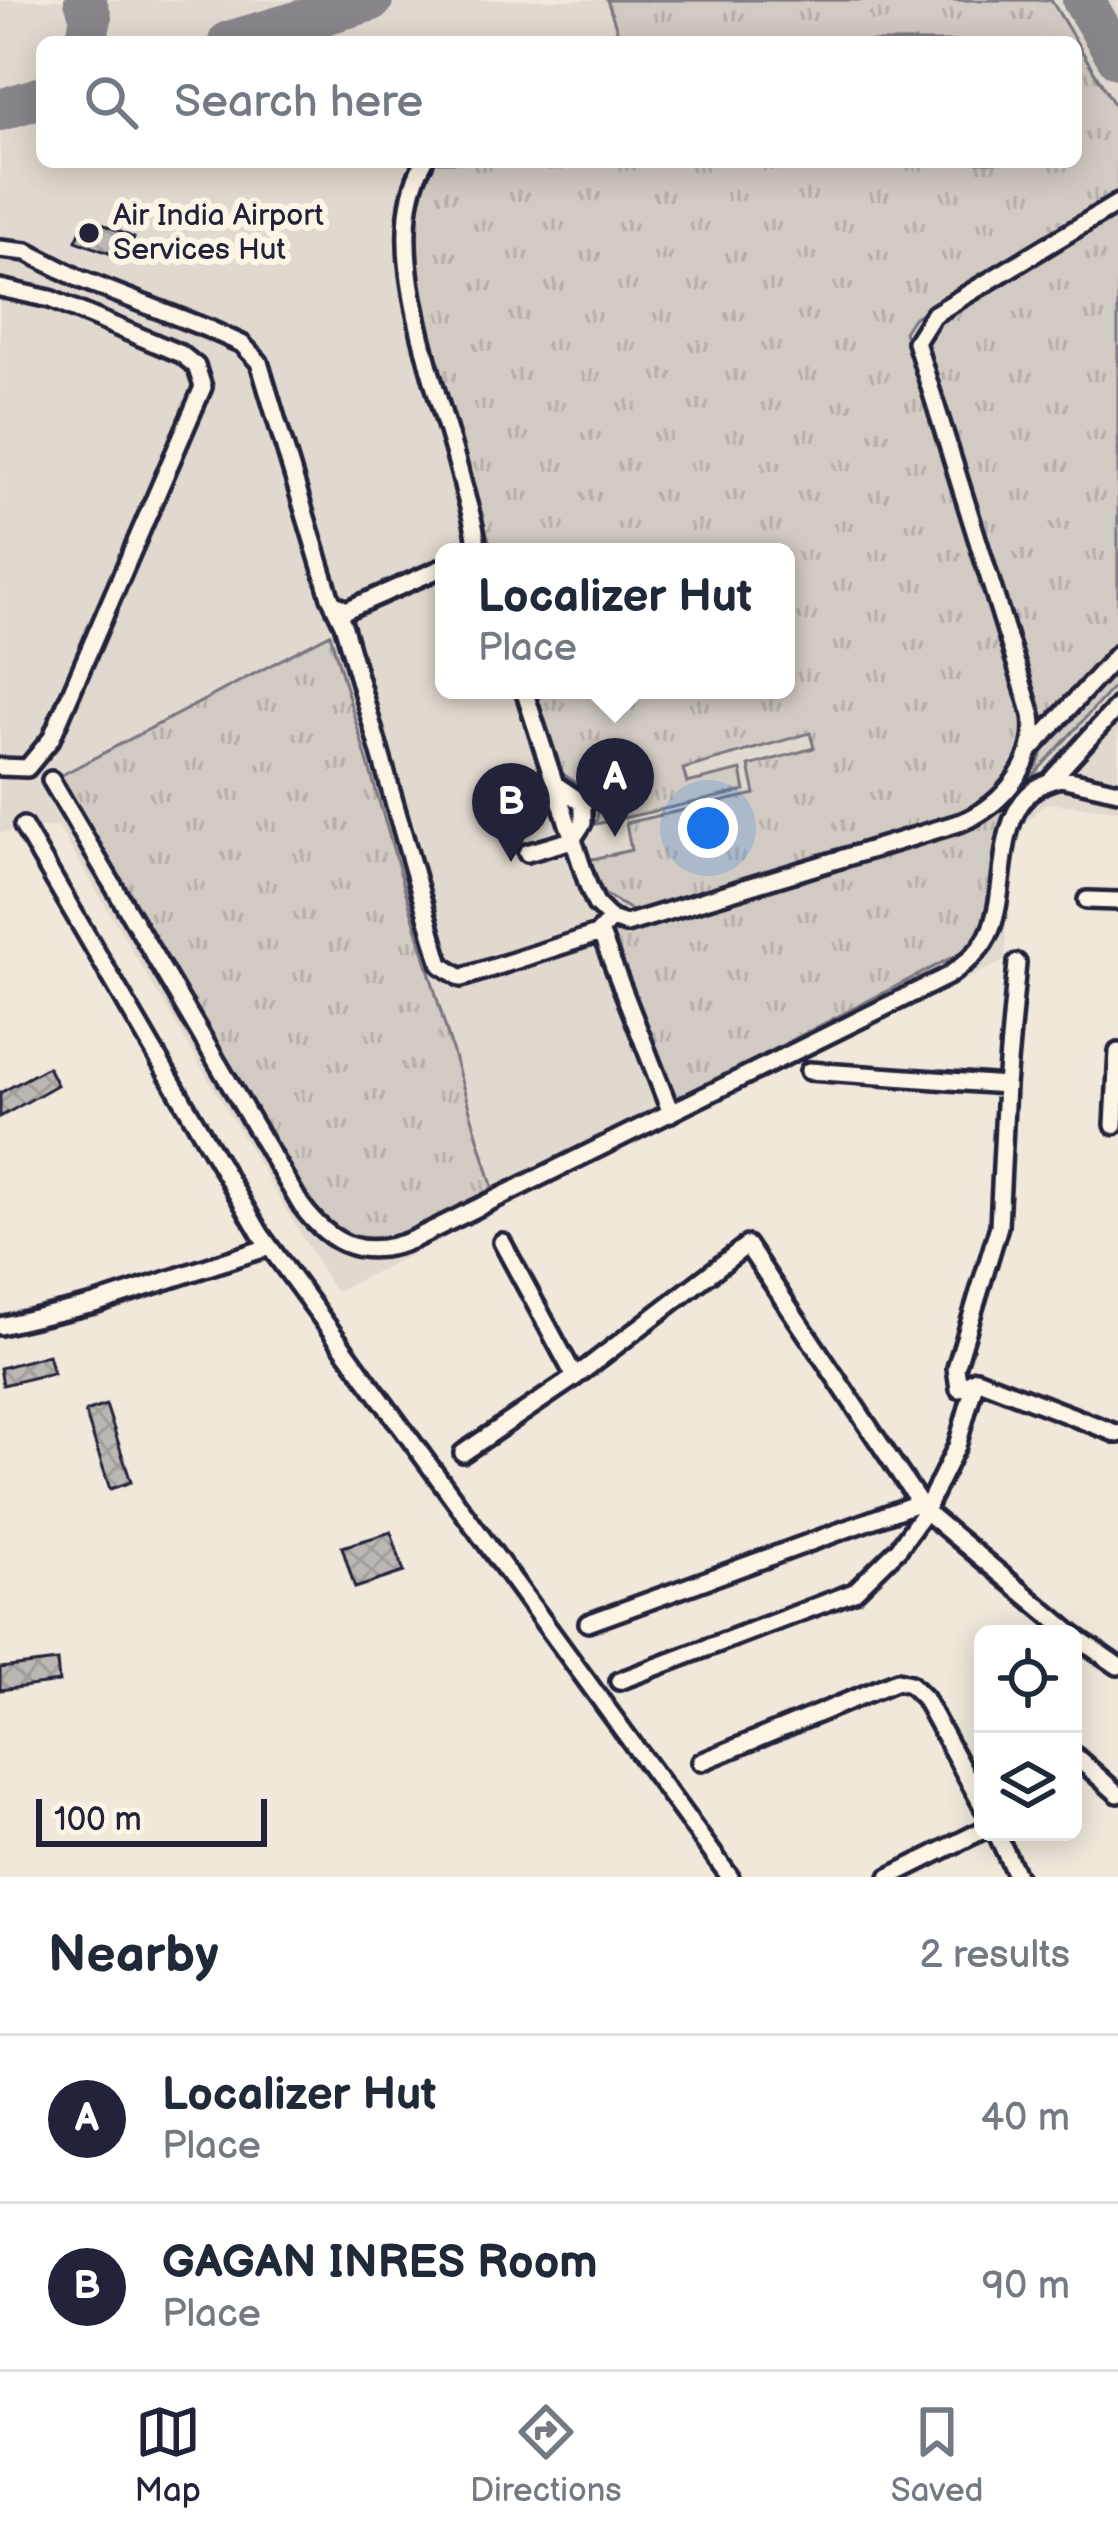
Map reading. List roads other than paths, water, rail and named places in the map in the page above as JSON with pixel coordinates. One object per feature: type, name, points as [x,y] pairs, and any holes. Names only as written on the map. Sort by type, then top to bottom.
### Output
[{"type":"street","points":[[421,168],[410,190],[409,209],[417,314],[476,543]]},
{"type":"street","points":[[1030,751],[1030,706],[916,342],[933,316],[1118,203]]},
{"type":"street","points":[[0,249],[27,252],[80,280],[242,344],[254,354],[443,970],[467,977],[606,925],[626,924],[962,822],[1002,795],[1030,751],[1118,654]]},
{"type":"street","points":[[0,288],[50,299],[181,354],[196,367],[202,387],[51,739],[27,769],[0,767]]},
{"type":"street","points":[[333,603],[346,610],[370,604],[435,572]]},
{"type":"street","points":[[527,699],[670,1113]]},
{"type":"street","points":[[51,780],[301,1205],[334,1241],[364,1251],[396,1247],[967,962],[994,920],[1011,820],[1030,794],[1051,781],[1118,706]]},
{"type":"street","points":[[1051,781],[1118,791]]},
{"type":"street","points":[[23,826],[269,1247],[730,1877]]},
{"type":"street","points":[[527,853],[572,840]]},
{"type":"street","points":[[1087,900],[1118,901]]},
{"type":"street","points":[[976,1379],[959,1390],[956,1368],[999,1226],[1017,963]]},
{"type":"street","points":[[1114,1125],[1118,1052]]},
{"type":"street","points":[[809,1071],[1006,1085]]},
{"type":"street","points":[[502,1242],[575,1378]]},
{"type":"street","points":[[463,1453],[575,1378],[747,1245],[921,1507],[1062,1625]]},
{"type":"street","points":[[0,1326],[94,1304],[269,1247]]},
{"type":"street","points":[[976,1379],[1118,1434]]},
{"type":"street","points":[[620,1682],[854,1592],[899,1548],[957,1446],[976,1379]]},
{"type":"street","points":[[588,1623],[921,1507]]},
{"type":"street","points":[[1082,1640],[1118,1666]]},
{"type":"street","points":[[700,1762],[897,1681],[924,1698],[974,1790]]},
{"type":"street","points":[[1082,1762],[1118,1794]]},
{"type":"street","points":[[1082,1773],[1088,1768]]},
{"type":"street","points":[[889,1877],[974,1834]]},
{"type":"street","points":[[1000,1841],[1017,1877]]},
{"type":"place","name":"Air India Airport Services Hut","points":[[89,233]]},
{"type":"place","name":"Localizer Hut","points":[[615,837]]},
{"type":"place","name":"GAGAN INRES Room","points":[[511,862]]}]
